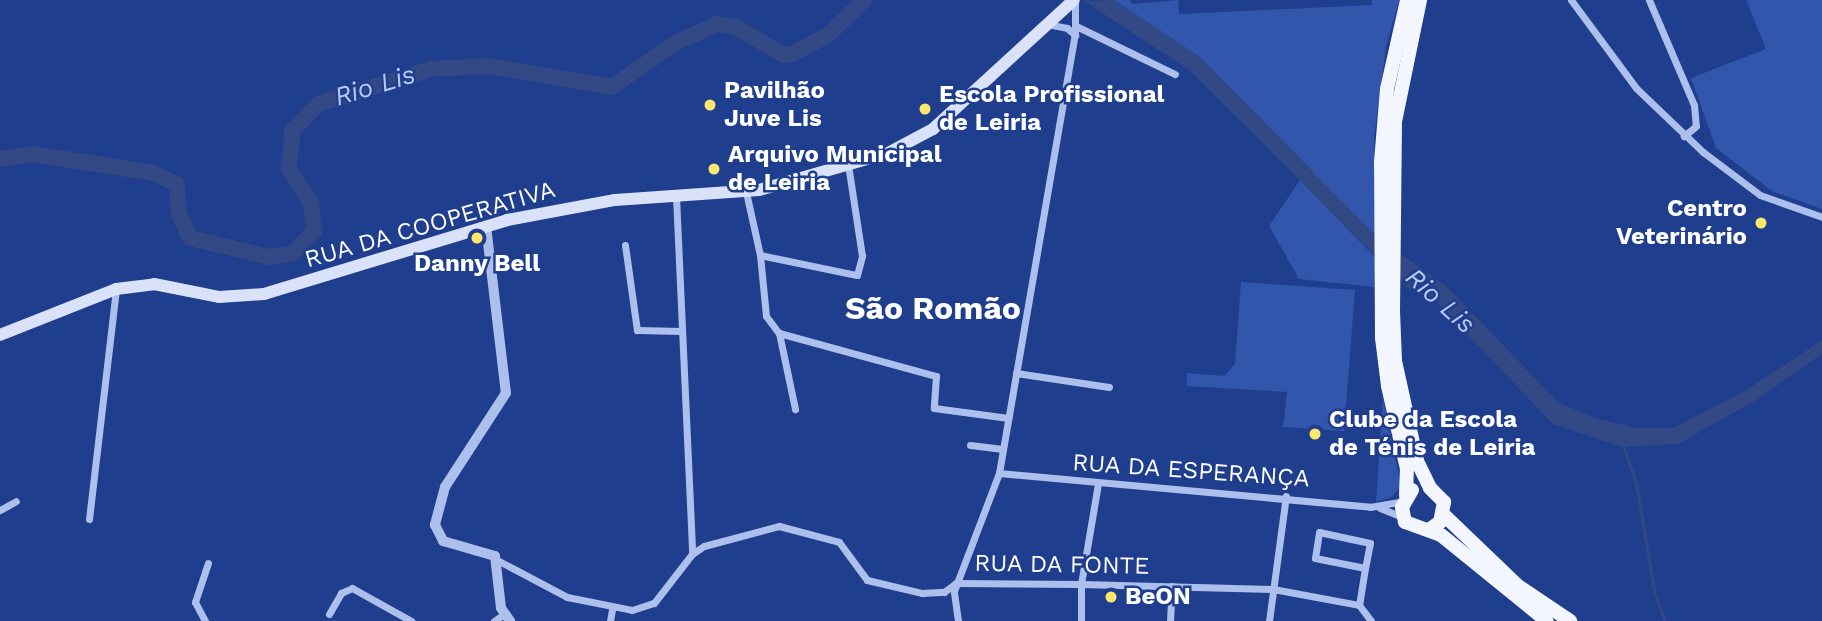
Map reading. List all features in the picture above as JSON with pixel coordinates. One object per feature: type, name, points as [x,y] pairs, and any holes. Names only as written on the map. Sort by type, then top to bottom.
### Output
[{"type":"main road","name":"RUA DA COOPERATIVA","points":[[0,335],[116,289],[154,284],[219,297],[264,294],[486,226],[588,204],[746,192],[848,165],[921,138],[1074,0]]},
{"type":"main road","points":[[1407,0],[1387,89],[1388,207],[1384,364],[1408,469],[1402,516],[1410,526],[1429,530],[1453,544],[1547,621]]},
{"type":"main road","points":[[1388,207],[1396,113],[1420,0]]},
{"type":"main road","points":[[1387,283],[1399,385],[1417,461],[1430,488],[1444,502],[1444,515],[1429,530]]},
{"type":"main road","points":[[1404,498],[1415,489],[1430,488]]},
{"type":"main road","points":[[1444,515],[1518,586],[1570,621]]},
{"type":"street","points":[[958,621],[953,597],[956,583],[999,473],[1076,26],[1074,0]]},
{"type":"street","points":[[1571,0],[1600,45],[1684,136],[1760,195],[1822,217]]},
{"type":"street","points":[[1649,0],[1694,105],[1696,126],[1684,136]]},
{"type":"street","points":[[1047,24],[1066,27],[1074,35]]},
{"type":"street","points":[[1076,26],[1175,74]]},
{"type":"street","points":[[760,255],[859,274],[862,256],[848,165]]},
{"type":"street","points":[[746,192],[760,255],[766,316],[779,333],[795,409]]},
{"type":"street","points":[[676,196],[692,555]]},
{"type":"street","points":[[486,226],[506,393],[445,487],[435,525],[443,541],[483,550],[497,559],[503,619]]},
{"type":"street","points":[[625,245],[638,330],[681,331]]},
{"type":"street","points":[[89,519],[116,289]]},
{"type":"street","points":[[779,333],[936,376],[934,408],[1008,418]]},
{"type":"street","points":[[1016,373],[1109,387]]},
{"type":"street","points":[[970,445],[1003,449]]},
{"type":"street","name":"RUA DA ESPERANÇA","points":[[999,473],[1098,484],[1286,496],[1380,508],[1402,516]]},
{"type":"street","points":[[1081,621],[1082,584],[1098,484]]},
{"type":"street","points":[[1269,621],[1286,496]]},
{"type":"street","name":"RUA DA ESPERANÇA","points":[[1380,508],[1404,498]]},
{"type":"street","points":[[0,510],[16,500]]},
{"type":"street","name":"RUA DA FONTE","points":[[497,559],[557,594],[612,610],[640,609],[654,603],[692,555],[721,540],[779,526],[839,542],[861,574],[877,584],[931,594],[956,583],[1172,586],[1273,589],[1359,605]]},
{"type":"street","points":[[1365,568],[1315,558],[1319,532],[1370,543],[1359,605],[1371,621]]},
{"type":"street","points":[[205,621],[195,602],[208,563]]},
{"type":"street","points":[[1170,621],[1172,586]]},
{"type":"street","points":[[329,614],[341,593],[352,588],[411,621]]},
{"type":"street","points":[[610,621],[612,610]]},
{"type":"shaded area","points":[[1114,0],[1130,0],[1132,4],[1178,0],[1179,14],[1372,5],[1372,0],[1399,0],[1386,47],[1374,138],[1379,239],[1201,58]]},
{"type":"shaded area","points":[[1746,0],[1822,0],[1822,209],[1772,191],[1716,148],[1691,78],[1766,49]]},
{"type":"shaded area","points":[[1300,180],[1377,259],[1374,287],[1299,279],[1269,226]]},
{"type":"shaded area","points":[[1241,282],[1355,290],[1344,431],[1283,427],[1287,392],[1187,386],[1187,373],[1224,376],[1235,364]]},
{"type":"shaded area","points":[[1383,398],[1401,486],[1392,497],[1376,502]]},
{"type":"water","name":"Rio Lis","points":[[1114,0],[1201,58],[1379,239],[1445,285],[1558,402],[1594,418],[1637,428],[1673,428],[1745,391],[1822,340],[1822,354],[1756,400],[1678,444],[1622,447],[1553,424],[1438,304],[1408,288],[1189,70],[1084,1]]},
{"type":"waterway","name":"Rio Lis","points":[[0,159],[33,154],[153,173],[177,184],[179,214],[190,238],[270,257],[293,253],[314,231],[311,203],[289,169],[292,131],[318,104],[431,69],[488,66],[612,87],[675,43],[717,24],[736,27],[784,55],[792,54],[828,35],[864,0]]},
{"type":"waterway","points":[[1623,444],[1637,485],[1655,593],[1665,621]]},
{"type":"place","name":"Pavilhão Juve Lis","points":[[710,105]]},
{"type":"place","name":"Escola Profissional de Leiria","points":[[925,109]]},
{"type":"place","name":"Arquivo Municipal de Leiria","points":[[714,169]]},
{"type":"place","name":"Centro Veterinário","points":[[1761,223]]},
{"type":"place","name":"Danny Bell","points":[[477,238]]},
{"type":"place","name":"Clube da Escola de Ténis de Leiria","points":[[1315,434]]},
{"type":"place","name":"BeON","points":[[1111,597]]},
{"type":"district","name":"São Romão","points":[[933,308]]}]
